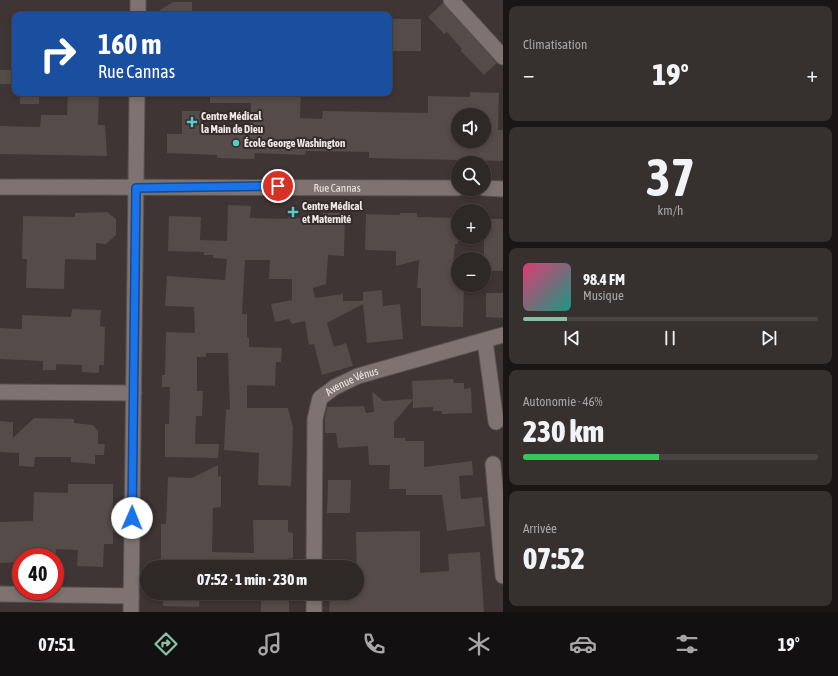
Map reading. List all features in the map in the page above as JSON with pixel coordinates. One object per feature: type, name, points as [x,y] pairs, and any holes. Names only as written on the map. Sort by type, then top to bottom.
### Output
[{"type":"street","points":[[138,0],[138,12]]},
{"type":"street","points":[[451,0],[503,57]]},
{"type":"street","points":[[131,612],[137,96]]},
{"type":"street","name":"Rue Cannas","points":[[0,187],[136,188],[278,186],[451,188]]},
{"type":"street","points":[[491,188],[503,189]]},
{"type":"street","name":"Avenue Vénus","points":[[314,560],[315,419],[320,398],[335,386],[358,376],[503,336]]},
{"type":"street","points":[[485,341],[496,422]]},
{"type":"street","points":[[0,392],[134,393]]},
{"type":"street","points":[[493,464],[503,576]]},
{"type":"street","points":[[0,594],[131,596]]},
{"type":"street","points":[[314,600],[314,612]]},
{"type":"building","points":[[173,2],[192,2],[192,12],[157,12]]},
{"type":"building","points":[[443,3],[497,63],[484,75],[460,50],[462,49],[447,32],[444,34],[428,17]]},
{"type":"building","points":[[392,19],[421,19],[421,51],[392,51]]},
{"type":"building","points":[[0,70],[12,70],[11,84],[0,84]]},
{"type":"building","points":[[470,92],[499,93],[498,130],[503,130],[503,161],[491,161],[491,156],[451,156],[451,160],[369,158],[369,152],[306,151],[305,155],[255,153],[254,159],[217,158],[217,155],[167,153],[167,134],[182,134],[182,111],[202,111],[201,126],[250,127],[251,103],[210,103],[210,96],[301,96],[300,118],[322,119],[323,111],[428,113],[428,96],[470,97]]},
{"type":"building","points":[[20,96],[39,96],[39,104],[20,104]]},
{"type":"building","points":[[68,96],[99,96],[98,125],[105,125],[107,156],[0,154],[0,126],[40,127],[41,115],[67,115]]},
{"type":"building","points":[[228,205],[251,206],[250,218],[323,218],[323,213],[345,213],[344,256],[328,255],[326,284],[313,288],[315,298],[343,294],[343,301],[363,301],[363,292],[382,290],[383,306],[400,304],[403,339],[367,343],[363,304],[327,323],[334,347],[346,343],[353,366],[322,375],[314,344],[309,345],[305,321],[292,324],[289,319],[275,322],[271,304],[292,300],[292,279],[269,279],[270,260],[245,260],[242,314],[247,314],[247,337],[249,338],[249,347],[282,348],[281,362],[276,362],[275,386],[247,385],[247,408],[288,408],[293,428],[291,486],[258,485],[259,453],[224,450],[226,409],[230,410],[228,353],[206,353],[206,357],[197,357],[197,391],[203,391],[202,416],[196,416],[195,444],[219,444],[218,458],[165,457],[165,424],[169,424],[170,387],[162,387],[162,375],[165,375],[166,332],[195,333],[194,307],[165,306],[167,276],[225,280],[227,259],[213,258],[213,255],[204,255],[204,252],[168,251],[169,216],[201,217],[200,240],[227,241]]},
{"type":"building","points":[[107,212],[116,219],[116,235],[106,244],[96,243],[96,260],[65,259],[64,289],[26,288],[27,259],[22,259],[23,216],[75,217],[75,213]]},
{"type":"building","points":[[400,213],[417,213],[417,217],[451,218],[451,244],[455,244],[454,252],[451,252],[451,292],[464,292],[463,327],[421,326],[421,288],[417,288],[419,260],[396,266],[396,251],[365,250],[366,214],[400,215]]},
{"type":"building","points":[[491,219],[503,219],[503,271],[491,271],[491,252],[484,252],[484,244],[491,244]]},
{"type":"building","points":[[486,293],[503,293],[503,318],[486,317]]},
{"type":"building","points":[[72,309],[101,310],[100,326],[105,327],[104,365],[99,365],[99,373],[82,372],[82,365],[56,364],[56,370],[43,370],[43,361],[0,359],[0,328],[22,329],[22,315],[71,317]]},
{"type":"building","points":[[453,379],[454,383],[464,383],[464,389],[471,388],[472,413],[442,414],[442,411],[433,411],[433,407],[413,408],[413,400],[394,422],[394,438],[405,438],[405,441],[424,441],[424,467],[472,461],[473,475],[459,476],[461,499],[482,497],[485,526],[447,531],[442,495],[406,495],[406,489],[389,489],[390,465],[369,465],[368,446],[338,448],[336,433],[325,433],[325,417],[327,407],[364,406],[366,413],[374,412],[372,391],[383,401],[413,399],[412,381]]},
{"type":"building","points":[[34,418],[74,419],[74,423],[93,425],[98,431],[98,444],[105,444],[104,455],[95,455],[95,464],[71,462],[71,457],[35,457],[34,467],[19,466],[19,453],[0,452],[0,421],[13,422],[13,438]]},
{"type":"building","points":[[218,465],[218,476],[221,477],[221,507],[213,508],[212,552],[254,553],[253,520],[288,520],[288,532],[293,533],[293,558],[289,560],[161,559],[161,524],[166,524],[168,477],[192,478]]},
{"type":"building","points":[[328,480],[351,480],[350,513],[327,513]]},
{"type":"building","points":[[68,484],[113,484],[113,544],[104,544],[103,567],[77,566],[78,550],[64,549],[64,548],[12,548],[12,562],[0,563],[0,522],[33,521],[34,492],[68,493]]},
{"type":"building","points":[[420,531],[420,573],[449,571],[448,554],[480,552],[484,612],[329,612],[330,600],[364,600],[364,560],[356,560],[356,532]]},
{"type":"building","points":[[163,600],[200,600],[199,607],[163,606]]},
{"type":"building","points":[[261,600],[289,600],[289,612],[261,612]]},
{"type":"place","name":"Centre Médical la Main de Dieu","points":[[192,122]]},
{"type":"place","name":"École George Washington","points":[[236,143]]},
{"type":"place","name":"Centre Médical et Maternité","points":[[293,212]]},
{"type":"route","points":[[132,518],[136,188],[278,186]]}]
